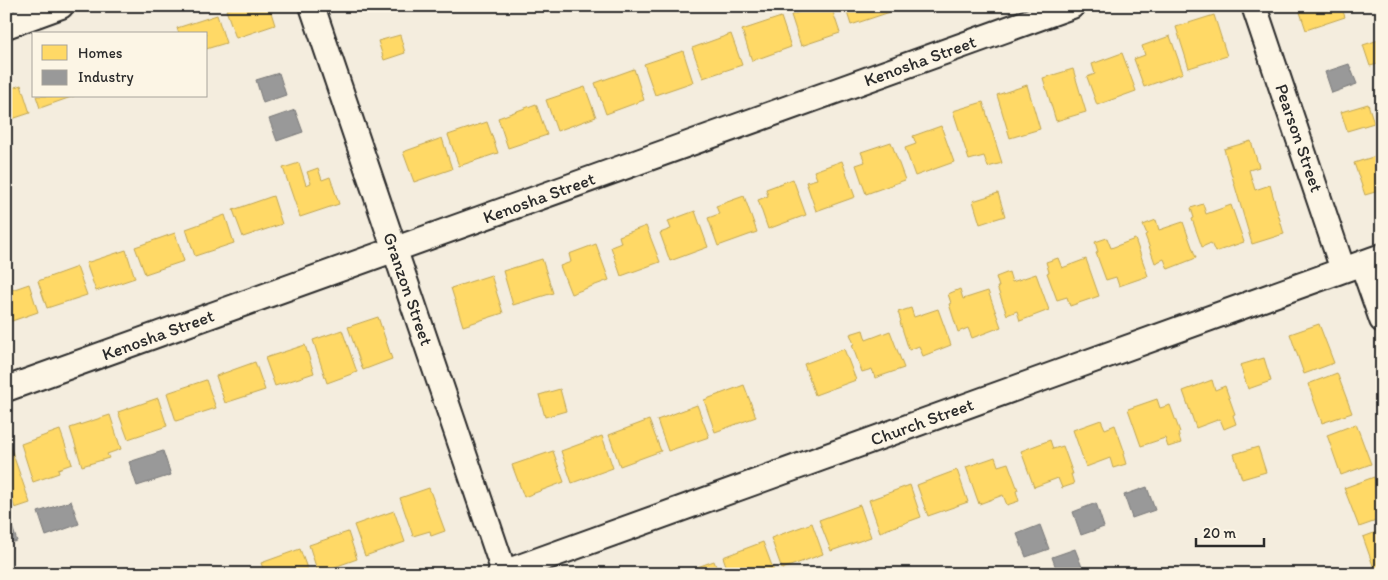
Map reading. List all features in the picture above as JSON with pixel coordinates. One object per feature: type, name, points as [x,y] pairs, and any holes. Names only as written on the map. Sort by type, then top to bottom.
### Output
[{"type":"street","points":[[6,26],[61,6]]},
{"type":"street","name":"Granzon Street","points":[[312,6],[502,573]]},
{"type":"street","name":"Kenosha Street","points":[[6,389],[1072,6]]},
{"type":"street","name":"Pearson Street","points":[[1254,6],[1362,263],[1382,320]]},
{"type":"street","name":"Church Street","points":[[502,573],[1362,263]]},
{"type":"building: Homes","points":[[238,6],[269,6],[275,25],[236,38],[226,10]]},
{"type":"building: Homes","points":[[818,6],[831,6],[840,33],[801,46],[791,15]]},
{"type":"building: Homes","points":[[845,6],[888,6],[890,12],[851,25]]},
{"type":"building: Homes","points":[[1298,6],[1341,6],[1345,17],[1306,30]]},
{"type":"building: Homes","points":[[217,15],[226,43],[208,48],[208,32],[178,32],[177,28]]},
{"type":"building: Homes","points":[[1214,15],[1227,56],[1189,68],[1176,27]]},
{"type":"building: Homes","points":[[781,17],[791,47],[752,61],[742,30]]},
{"type":"building: Homes","points":[[731,34],[742,65],[703,78],[692,48]]},
{"type":"building: Homes","points":[[400,35],[405,53],[384,60],[378,41]]},
{"type":"building: Homes","points":[[1170,36],[1183,73],[1144,87],[1134,59],[1145,55],[1142,46]]},
{"type":"building: Homes","points":[[1382,39],[1382,63],[1370,66],[1363,45]]},
{"type":"building: Homes","points":[[683,51],[693,82],[655,95],[644,64]]},
{"type":"building: Homes","points":[[1122,53],[1136,91],[1097,105],[1087,77],[1095,74],[1092,64]]},
{"type":"building: Homes","points":[[634,69],[644,100],[606,114],[595,83]]},
{"type":"building: Homes","points":[[1073,69],[1086,112],[1056,121],[1043,78]]},
{"type":"building: Homes","points":[[21,85],[30,113],[6,121],[6,90]]},
{"type":"building: Homes","points":[[1027,85],[1040,129],[1010,138],[997,95]]},
{"type":"building: Homes","points":[[585,87],[596,117],[557,131],[546,100]]},
{"type":"building: Homes","points":[[37,98],[68,98],[40,108]]},
{"type":"building: Homes","points":[[983,102],[1002,163],[988,167],[984,156],[969,160],[953,111]]},
{"type":"building: Homes","points":[[536,104],[547,135],[508,148],[498,118]]},
{"type":"building: Homes","points":[[1368,104],[1374,123],[1347,131],[1341,112]]},
{"type":"building: Homes","points":[[487,122],[498,153],[459,166],[448,135]]},
{"type":"building: Homes","points":[[941,126],[954,162],[915,176],[905,148],[916,144],[913,136]]},
{"type":"building: Homes","points":[[442,138],[452,169],[414,182],[403,152]]},
{"type":"building: Homes","points":[[1251,141],[1259,167],[1249,170],[1255,190],[1270,185],[1284,234],[1252,244],[1224,149]]},
{"type":"building: Homes","points":[[891,142],[905,180],[866,194],[856,165],[865,162],[861,152]]},
{"type":"building: Homes","points":[[1382,154],[1382,190],[1365,195],[1354,163]]},
{"type":"building: Homes","points":[[842,161],[855,197],[816,211],[806,182],[817,179],[814,171]]},
{"type":"building: Homes","points":[[299,163],[306,185],[311,183],[307,172],[318,168],[322,180],[330,177],[339,204],[300,217],[283,168]]},
{"type":"building: Homes","points":[[793,179],[806,215],[768,229],[758,200],[768,196],[766,189]]},
{"type":"building: Homes","points":[[998,193],[1005,216],[980,224],[973,201]]},
{"type":"building: Homes","points":[[273,196],[282,224],[243,237],[233,210]]},
{"type":"building: Homes","points":[[744,196],[757,232],[718,246],[708,218],[719,214],[716,206]]},
{"type":"building: Homes","points":[[1203,204],[1206,214],[1231,205],[1244,242],[1215,252],[1211,243],[1202,247],[1192,219],[1194,218],[1191,208]]},
{"type":"building: Homes","points":[[695,211],[708,247],[670,261],[660,233],[671,229],[668,221]]},
{"type":"building: Homes","points":[[225,215],[234,243],[195,256],[186,229]]},
{"type":"building: Homes","points":[[1156,220],[1159,230],[1183,222],[1196,258],[1168,269],[1164,259],[1155,263],[1143,225]]},
{"type":"building: Homes","points":[[646,226],[660,262],[621,276],[611,247],[621,243],[619,236]]},
{"type":"building: Homes","points":[[175,233],[184,261],[145,274],[135,247]]},
{"type":"building: Homes","points":[[1107,238],[1111,248],[1135,239],[1148,276],[1119,286],[1116,277],[1106,280],[1096,253],[1098,252],[1095,242]]},
{"type":"building: Homes","points":[[596,244],[609,280],[571,294],[560,266],[571,262],[569,254]]},
{"type":"building: Homes","points":[[126,250],[135,278],[96,291],[86,263]]},
{"type":"building: Homes","points":[[1058,258],[1062,268],[1086,259],[1099,296],[1070,306],[1067,297],[1057,300],[1047,273],[1049,272],[1046,262]]},
{"type":"building: Homes","points":[[542,259],[553,293],[513,305],[503,271]]},
{"type":"building: Homes","points":[[77,267],[87,295],[47,308],[38,281]]},
{"type":"building: Homes","points":[[1009,272],[1012,282],[1036,274],[1049,310],[1020,321],[1017,311],[1007,315],[997,287],[999,287],[996,277]]},
{"type":"building: Homes","points":[[491,275],[503,313],[463,326],[451,288]]},
{"type":"building: Homes","points":[[29,284],[38,312],[6,323],[6,292]]},
{"type":"building: Homes","points":[[960,289],[963,299],[988,291],[1001,327],[972,338],[968,328],[958,332],[949,304],[951,303],[948,294]]},
{"type":"building: Homes","points":[[911,308],[914,317],[938,309],[951,345],[923,356],[919,346],[909,350],[898,312]]},
{"type":"building: Homes","points":[[378,317],[392,359],[363,370],[348,327]]},
{"type":"building: Homes","points":[[1319,324],[1334,363],[1304,374],[1290,334]]},
{"type":"building: Homes","points":[[342,330],[357,372],[327,383],[313,340]]},
{"type":"building: Homes","points":[[863,330],[866,340],[890,331],[904,368],[875,378],[872,369],[862,372],[850,334]]},
{"type":"building: Homes","points":[[305,345],[314,373],[275,386],[265,358]]},
{"type":"building: Homes","points":[[844,349],[856,380],[815,395],[804,364]]},
{"type":"building: Homes","points":[[1264,358],[1271,381],[1248,389],[1240,365]]},
{"type":"building: Homes","points":[[255,362],[265,390],[225,403],[216,376]]},
{"type":"building: Homes","points":[[1337,373],[1352,413],[1322,423],[1308,384]]},
{"type":"building: Homes","points":[[206,380],[216,408],[176,421],[167,393]]},
{"type":"building: Homes","points":[[1212,380],[1215,390],[1225,386],[1235,414],[1233,415],[1236,424],[1224,429],[1220,419],[1196,428],[1183,391]]},
{"type":"building: Homes","points":[[744,385],[756,417],[715,432],[704,400]]},
{"type":"building: Homes","points":[[560,389],[566,411],[545,417],[539,395]]},
{"type":"building: Homes","points":[[158,398],[167,426],[128,439],[118,412]]},
{"type":"building: Homes","points":[[1157,399],[1160,408],[1170,405],[1180,432],[1178,433],[1181,443],[1168,447],[1165,438],[1141,446],[1128,409]]},
{"type":"building: Homes","points":[[697,405],[709,437],[668,451],[657,420]]},
{"type":"building: Homes","points":[[110,415],[121,449],[107,454],[109,458],[82,466],[70,428]]},
{"type":"building: Homes","points":[[649,420],[661,451],[620,466],[609,435]]},
{"type":"building: Homes","points":[[1101,420],[1105,429],[1115,425],[1125,453],[1123,454],[1126,464],[1113,468],[1110,458],[1086,467],[1073,430]]},
{"type":"building: Homes","points":[[1356,424],[1371,464],[1341,475],[1327,435]]},
{"type":"building: Homes","points":[[60,430],[72,464],[58,469],[59,473],[33,482],[21,444]]},
{"type":"building: Homes","points":[[602,436],[613,468],[572,483],[561,451]]},
{"type":"building: Homes","points":[[1050,440],[1053,449],[1063,446],[1073,474],[1071,474],[1074,484],[1062,488],[1058,478],[1034,487],[1021,451]]},
{"type":"building: Homes","points":[[10,446],[30,503],[15,508],[8,487],[6,488],[6,448]]},
{"type":"building: Homes","points":[[1258,447],[1266,472],[1242,479],[1234,454]]},
{"type":"building: Homes","points":[[553,451],[564,482],[524,497],[512,465]]},
{"type":"building: Homes","points":[[995,457],[998,466],[1008,463],[1018,490],[1016,491],[1019,501],[1007,505],[1003,495],[979,504],[966,467]]},
{"type":"building: Homes","points":[[957,470],[968,502],[928,516],[917,485]]},
{"type":"building: Homes","points":[[1374,477],[1382,498],[1382,519],[1359,527],[1344,488]]},
{"type":"building: Homes","points":[[910,485],[921,517],[880,532],[869,500]]},
{"type":"building: Homes","points":[[429,488],[445,531],[431,536],[430,531],[413,536],[400,498]]},
{"type":"building: Homes","points":[[860,505],[871,537],[831,551],[819,520]]},
{"type":"building: Homes","points":[[394,511],[405,542],[365,556],[354,525]]},
{"type":"building: Homes","points":[[812,523],[823,554],[782,569],[771,538]]},
{"type":"building: Homes","points":[[1382,530],[1382,574],[1376,574],[1363,537]]},
{"type":"building: Homes","points":[[348,532],[357,559],[318,573],[309,545]]},
{"type":"building: Homes","points":[[763,542],[775,574],[729,574],[723,557]]},
{"type":"building: Homes","points":[[300,549],[309,574],[265,574],[261,563]]},
{"type":"building: Homes","points":[[714,561],[719,574],[678,574]]},
{"type":"building: Industry","points":[[1349,64],[1357,84],[1332,93],[1325,72]]},
{"type":"building: Industry","points":[[279,73],[286,95],[263,103],[256,80]]},
{"type":"building: Industry","points":[[295,110],[303,132],[277,141],[269,119]]},
{"type":"building: Industry","points":[[163,451],[171,475],[137,486],[129,462]]},
{"type":"building: Industry","points":[[1147,487],[1155,510],[1132,518],[1124,495]]},
{"type":"building: Industry","points":[[71,501],[79,524],[46,536],[38,512]]},
{"type":"building: Industry","points":[[1096,503],[1104,527],[1081,535],[1073,512]]},
{"type":"building: Industry","points":[[9,518],[17,541],[6,544],[6,519]]},
{"type":"building: Industry","points":[[1040,525],[1049,549],[1026,557],[1017,534]]},
{"type":"building: Industry","points":[[1075,549],[1084,572],[1058,574],[1052,557]]}]
